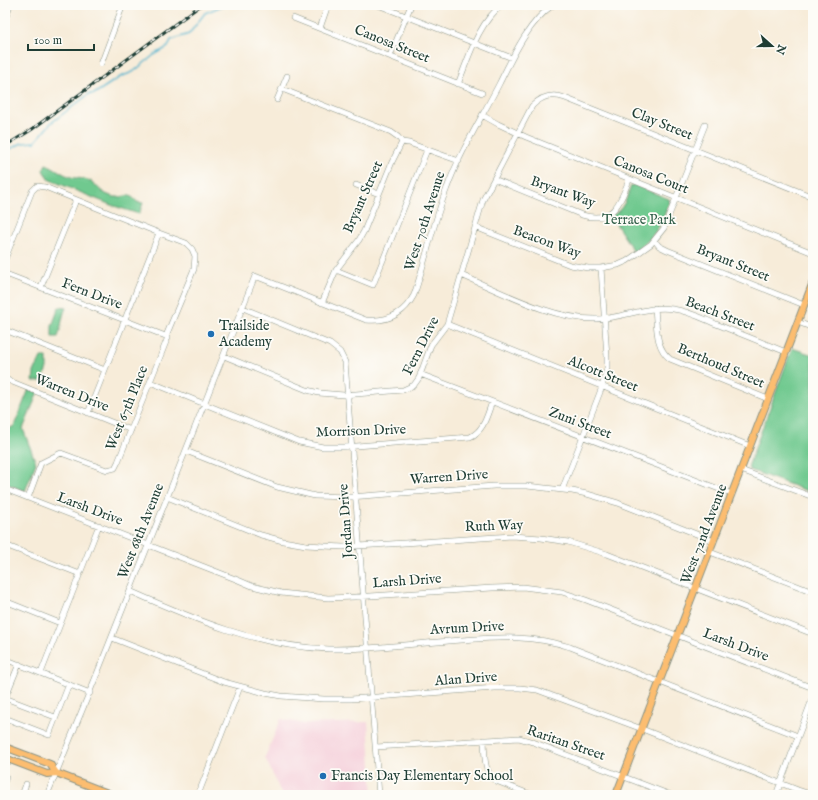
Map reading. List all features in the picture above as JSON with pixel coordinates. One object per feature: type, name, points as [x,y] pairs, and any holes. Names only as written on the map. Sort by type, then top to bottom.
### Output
[{"type":"main road","name":"West 72nd Avenue","points":[[616,795],[813,282]]},
{"type":"main road","points":[[5,747],[50,764],[56,773]]},
{"type":"main road","points":[[5,758],[47,774],[56,773],[113,795]]},
{"type":"street","points":[[5,19],[10,5]]},
{"type":"street","points":[[101,64],[123,5]]},
{"type":"street","points":[[320,28],[328,5]]},
{"type":"street","points":[[378,5],[512,58]]},
{"type":"street","points":[[392,11],[395,5]]},
{"type":"street","points":[[390,56],[411,5]]},
{"type":"street","points":[[458,84],[474,44],[485,24],[502,5]]},
{"type":"street","name":"West 70th Avenue","points":[[256,276],[359,318],[383,320],[393,316],[405,308],[414,295],[444,195],[459,161],[512,58],[535,21],[542,12],[553,5]]},
{"type":"street","name":"Canosa Street","points":[[293,18],[482,93]]},
{"type":"street","points":[[277,100],[287,76]]},
{"type":"street","points":[[282,88],[391,132],[402,142],[459,161]]},
{"type":"street","name":"Clay Street","points":[[518,134],[536,102],[547,96],[557,96],[813,197]]},
{"type":"street","name":"Canosa Court","points":[[482,115],[518,134],[813,253]]},
{"type":"street","points":[[655,241],[664,228],[705,125]]},
{"type":"street","name":"Fern Drive","points":[[224,356],[312,392],[329,395],[348,395],[408,389],[414,386],[432,345],[447,324],[483,200],[518,134]]},
{"type":"street","name":"Bryant Street","points":[[322,303],[336,270],[359,240],[402,142]]},
{"type":"street","points":[[336,270],[373,285],[427,150]]},
{"type":"street","name":"Bryant Way","points":[[494,179],[582,215],[593,218],[606,215],[616,208],[621,201],[629,180]]},
{"type":"street","points":[[356,185],[379,194]]},
{"type":"street","name":"West 67th Place","points":[[5,259],[32,191],[37,186],[45,187],[186,243],[192,249],[195,256],[194,269],[115,468],[107,470],[61,453],[41,463],[28,498]]},
{"type":"street","points":[[41,287],[76,200]]},
{"type":"street","name":"Beacon Way","points":[[475,227],[570,265],[588,268],[618,265],[644,250],[655,241]]},
{"type":"street","points":[[88,413],[160,233]]},
{"type":"street","name":"Bryant Street","points":[[655,241],[659,246],[667,250],[804,305]]},
{"type":"street","points":[[562,490],[602,387],[607,363],[600,268]]},
{"type":"street","name":"Fern Drive","points":[[6,273],[167,337]]},
{"type":"street","name":"West 68th Avenue","points":[[47,795],[90,693],[204,403],[256,276]]},
{"type":"street","name":"Beach Street","points":[[461,276],[551,312],[582,318],[604,319],[656,308],[675,309],[786,352]]},
{"type":"street","name":"Jordan Drive","points":[[243,308],[334,346],[342,354],[345,362],[379,795]]},
{"type":"street","name":"Berthoud Street","points":[[656,308],[659,342],[662,351],[670,360],[768,399]]},
{"type":"street","points":[[798,322],[813,328]]},
{"type":"street","name":"Alcott Street","points":[[447,324],[750,446]]},
{"type":"street","points":[[5,330],[105,370]]},
{"type":"street","name":"Zuni Street","points":[[420,374],[732,494]]},
{"type":"street","name":"Warren Drive","points":[[5,379],[130,430]]},
{"type":"street","name":"Morrison Drive","points":[[150,382],[298,442],[324,446],[352,446],[470,437],[476,434],[482,427],[492,402]]},
{"type":"street","name":"Warren Drive","points":[[186,451],[290,491],[324,497],[494,486],[527,486],[587,494],[618,504],[714,541]]},
{"type":"street","points":[[741,470],[813,498]]},
{"type":"street","name":"Larsh Drive","points":[[5,489],[267,590],[313,597],[341,598],[523,587],[562,592],[678,635],[813,688]]},
{"type":"street","name":"Ruth Way","points":[[167,497],[261,535],[283,541],[318,547],[359,546],[494,537],[541,538],[568,542],[595,549],[813,634]]},
{"type":"street","points":[[41,673],[99,525]]},
{"type":"street","points":[[5,545],[80,574]]},
{"type":"street","points":[[710,552],[813,592]]},
{"type":"street","name":"Avrum Drive","points":[[130,591],[222,628],[265,641],[296,646],[320,648],[368,648],[505,638],[531,638],[546,641],[570,647],[798,736]]},
{"type":"street","points":[[5,601],[60,623]]},
{"type":"street","name":"Alan Drive","points":[[112,638],[216,680],[265,693],[310,699],[336,700],[371,698],[495,688],[528,689],[546,693],[642,729],[780,784],[813,795]]},
{"type":"street","points":[[5,659],[90,693]]},
{"type":"street","points":[[19,664],[5,698],[56,718]]},
{"type":"street","points":[[5,718],[49,735],[69,684]]},
{"type":"street","points":[[198,795],[240,687]]},
{"type":"street","points":[[776,795],[813,697]]},
{"type":"street","name":"Raritan Street","points":[[376,748],[515,738],[528,740],[671,795]]},
{"type":"street","points":[[484,740],[487,769],[491,778],[532,795]]},
{"type":"street","points":[[22,795],[26,784]]},
{"type":"shaded area","name":"Francis Day Elementary School","points":[[281,719],[305,724],[368,722],[373,795],[282,795],[265,757]]},
{"type":"green space","points":[[46,164],[67,176],[90,181],[110,196],[129,196],[137,202],[143,203],[139,214],[111,205],[48,179],[43,170]]},
{"type":"green space","name":"Terrace Park","points":[[634,185],[669,199],[670,202],[652,236],[634,252],[611,216],[622,207],[631,186]]},
{"type":"green space","points":[[59,307],[66,308],[58,337],[52,337],[52,326]]},
{"type":"green space","points":[[792,348],[813,355],[813,493],[750,470],[748,467]]},
{"type":"green space","points":[[41,357],[47,357],[47,368],[42,381],[33,381],[34,372]]},
{"type":"green space","points":[[29,389],[38,392],[23,429],[36,463],[25,491],[5,483],[5,431],[14,426]]},
{"type":"waterway","points":[[5,154],[7,154],[8,150],[22,143],[35,142],[51,123],[89,94],[94,94],[120,77],[133,72],[154,55],[168,47],[171,40],[189,34],[205,13],[224,5]]},
{"type":"railway","points":[[5,146],[31,130],[201,5]]},
{"type":"place","name":"Trailside Academy","points":[[211,334]]},
{"type":"place","name":"Francis Day Elementary School","points":[[323,776]]}]
